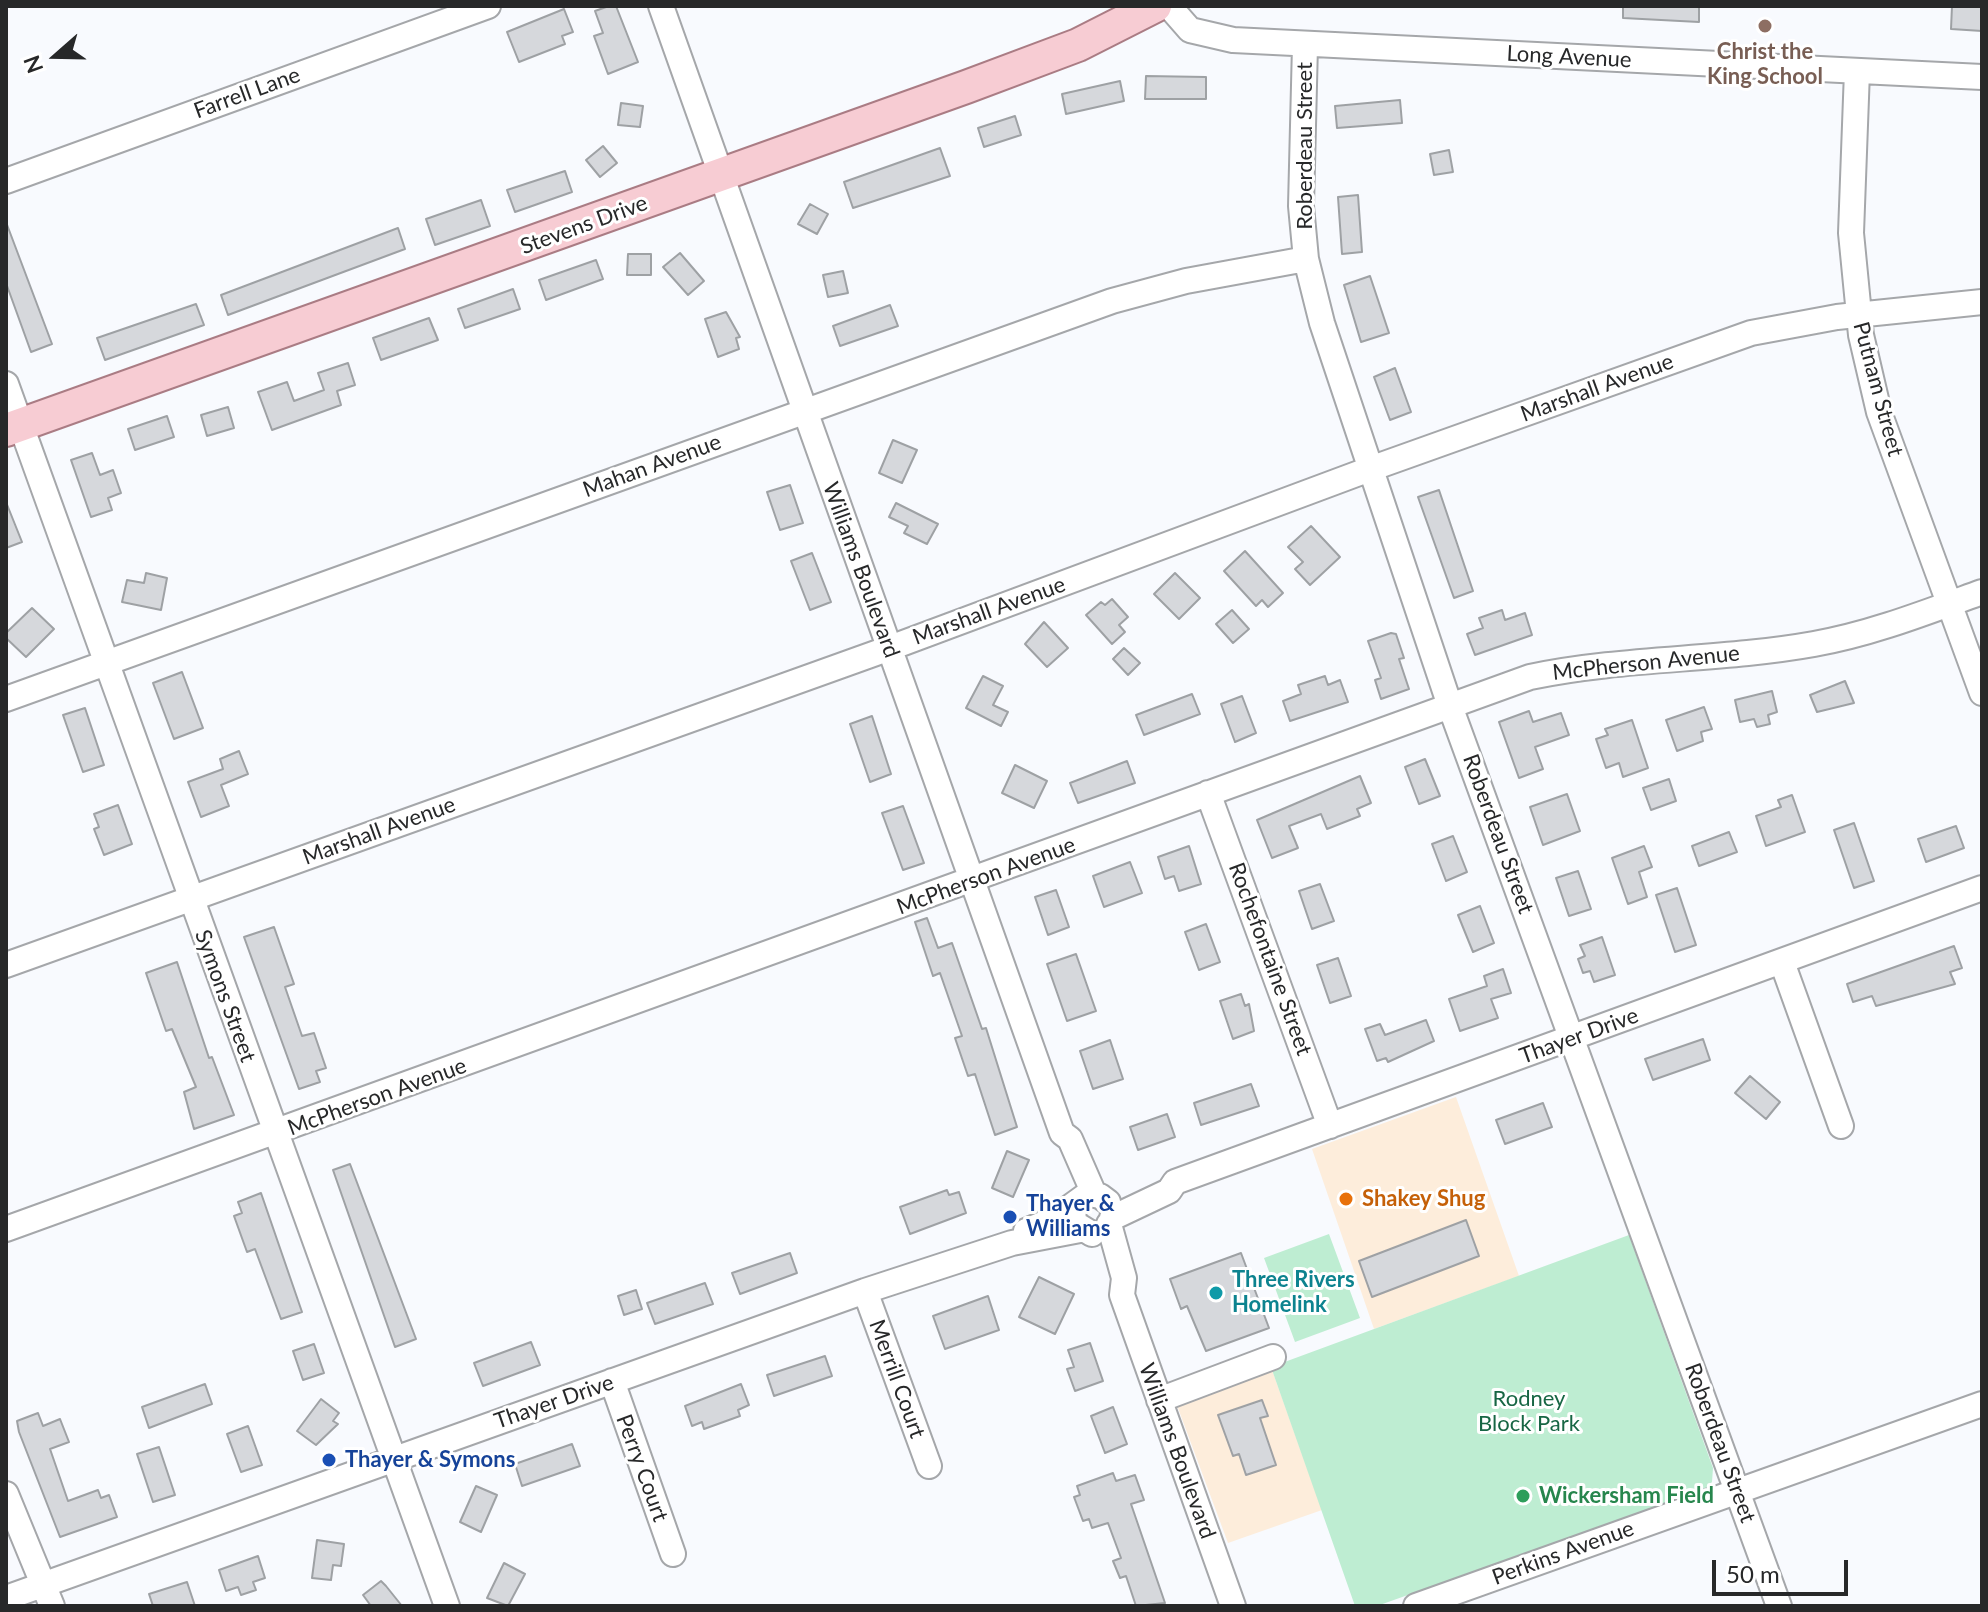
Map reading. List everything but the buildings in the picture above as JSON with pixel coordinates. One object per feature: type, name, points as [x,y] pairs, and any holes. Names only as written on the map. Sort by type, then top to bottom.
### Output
[{"type":"main road","name":"Stevens Drive","points":[[13,427],[722,176],[1078,45],[1155,6]]},
{"type":"street","name":"Farrell Lane","points":[[6,181],[488,6]]},
{"type":"street","name":"Williams Boulevard","points":[[661,6],[1062,1133],[1059,1144],[1095,1207],[1124,1278],[1122,1295],[1233,1606]]},
{"type":"street","name":"Long Avenue","points":[[1169,6],[1184,25],[1199,35],[1305,45],[1982,77]]},
{"type":"street","name":"Roberdeau Street","points":[[1305,45],[1300,153],[1306,259],[1322,323],[1450,706],[1779,1606]]},
{"type":"street","name":"Putnam Street","points":[[1857,71],[1851,233],[1857,314],[1879,412],[1982,693]]},
{"type":"street","name":"Mahan Avenue","points":[[6,699],[1112,301],[1186,281],[1306,259]]},
{"type":"street","name":"Marshall Avenue","points":[[6,965],[890,648],[1370,469],[1751,333],[1857,314],[1982,302]]},
{"type":"street","name":"Symons Street","points":[[6,384],[13,427],[106,663],[447,1606]]},
{"type":"street","name":"McPherson Avenue","points":[[6,1229],[973,882],[1530,677],[1584,666],[1816,644],[1982,592]]},
{"type":"street","name":"Rochefontaine Street","points":[[1208,793],[1330,1126]]},
{"type":"street","name":"Thayer Drive","points":[[1012,1243],[1023,1232],[1165,1179],[1175,1182],[1982,888]]},
{"type":"street","points":[[1782,962],[1841,1126]]},
{"type":"street","name":"Williams Boulevard","points":[[1095,1207],[1073,1219],[1095,1244],[1110,1285],[1122,1295]]},
{"type":"street","name":"Thayer Drive","points":[[6,1598],[48,1595],[392,1459],[865,1291],[1012,1243],[1083,1232]]},
{"type":"street","name":"Merrill Court","points":[[865,1291],[929,1466]]},
{"type":"street","points":[[1159,1400],[1273,1357]]},
{"type":"street","name":"Perry Court","points":[[612,1381],[673,1554]]},
{"type":"street","name":"Perkins Avenue","points":[[1416,1606],[1982,1404]]},
{"type":"street","points":[[6,1494],[32,1565],[48,1595]]},
{"type":"shaded area","points":[[1456,1097],[1519,1276],[1374,1329],[1312,1149]]},
{"type":"shaded area","points":[[1271,1367],[1322,1510],[1228,1543],[1175,1400]]},
{"type":"green space","points":[[1329,1234],[1360,1318],[1295,1342],[1264,1258]]},
{"type":"green space","name":"Rodney Block Park","points":[[1629,1235],[1713,1468],[1712,1482],[1705,1489],[1377,1606],[1355,1606],[1271,1367]]},
{"type":"place","name":"Christ the King School","points":[[1765,26]]},
{"type":"place","name":"Shakey Shug","points":[[1346,1199]]},
{"type":"place","name":"Thayer & Williams","points":[[1010,1217]]},
{"type":"place","name":"Three Rivers Homelink","points":[[1216,1293]]},
{"type":"place","name":"Thayer & Symons","points":[[329,1460]]},
{"type":"place","name":"Wickersham Field","points":[[1523,1496]]}]
